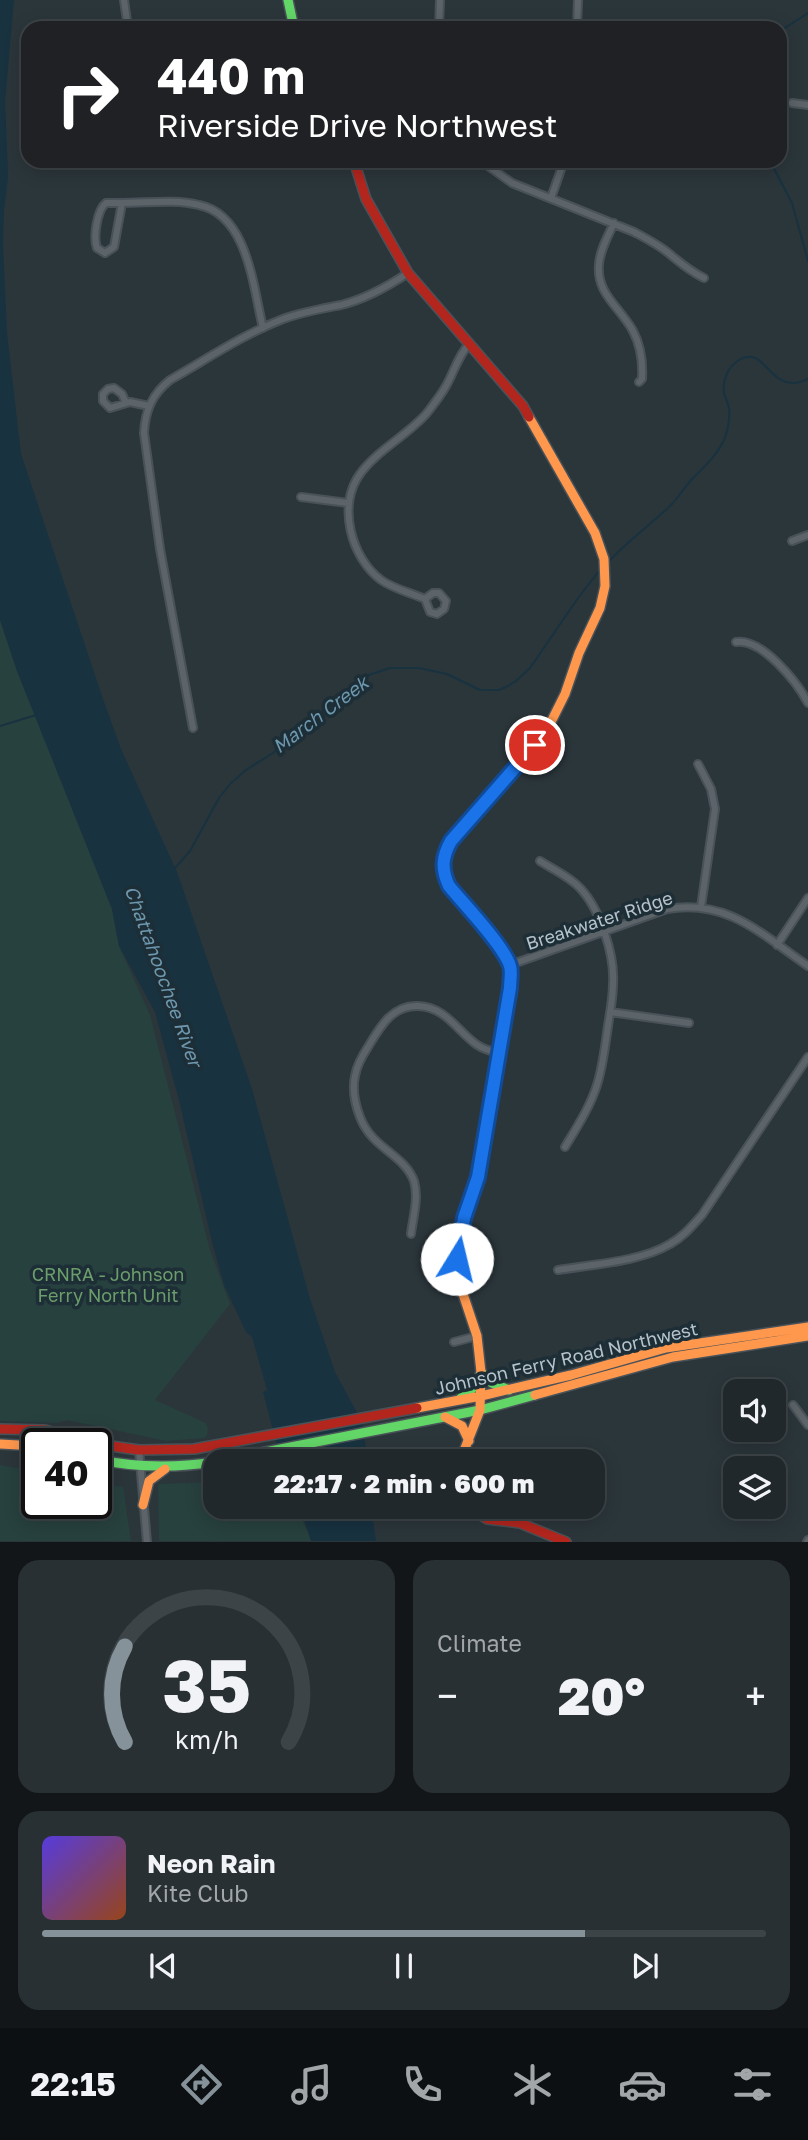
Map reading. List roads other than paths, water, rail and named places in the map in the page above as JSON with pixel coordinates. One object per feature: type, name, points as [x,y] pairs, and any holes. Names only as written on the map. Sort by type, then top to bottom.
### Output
[{"type":"main road","points":[[288,0],[292,21]]},
{"type":"main road","points":[[356,168],[374,216],[408,273],[523,406],[595,533],[606,572],[600,608],[552,720],[535,745],[451,841],[445,852],[444,876],[449,886],[498,945],[510,965],[510,988],[478,1177],[464,1218],[457,1259],[461,1288],[477,1336],[481,1372],[480,1410],[465,1449]]},
{"type":"main road","name":"Johnson Ferry Road Northwest","points":[[0,1429],[45,1430],[97,1444],[139,1450],[179,1451],[458,1401],[666,1349],[808,1327]]},
{"type":"main road","name":"Johnson Ferry Road Northwest","points":[[282,1449],[480,1410],[673,1357],[808,1336]]},
{"type":"main road","points":[[481,1372],[492,1383],[509,1390]]},
{"type":"main road","points":[[458,1401],[472,1388],[481,1372]]},
{"type":"main road","points":[[444,1417],[462,1426],[469,1441]]},
{"type":"main road","points":[[0,1444],[21,1445]]},
{"type":"main road","name":"Johnson Ferry Road Northwest","points":[[112,1462],[167,1467],[203,1463]]},
{"type":"main road","points":[[143,1505],[149,1481],[167,1467]]},
{"type":"main road","points":[[487,1519],[520,1523],[566,1542]]},
{"type":"street","points":[[124,0],[127,21]]},
{"type":"street","points":[[439,21],[440,0]]},
{"type":"street","points":[[577,21],[578,0]]},
{"type":"street","points":[[792,103],[808,105]]},
{"type":"street","points":[[491,168],[512,183],[614,223],[653,242],[683,266],[704,278]]},
{"type":"street","points":[[551,198],[562,168]]},
{"type":"street","points":[[122,203],[114,247],[108,252],[101,252],[94,242],[101,208],[106,203],[122,203],[201,205],[229,221],[243,246],[263,328]]},
{"type":"street","points":[[614,223],[600,256],[599,278],[606,296],[629,324],[638,342],[643,367],[642,379],[639,382]]},
{"type":"street","points":[[193,728],[160,549],[144,433],[149,407],[157,392],[170,380],[263,328],[300,313],[362,298],[408,273]]},
{"type":"street","points":[[425,599],[391,586],[370,569],[352,534],[348,503],[360,474],[411,429],[438,399],[469,344]]},
{"type":"street","points":[[126,402],[149,407]]},
{"type":"street","points":[[301,497],[348,503]]},
{"type":"street","points":[[792,541],[808,535]]},
{"type":"street","points":[[736,642],[751,643],[764,652],[797,684],[808,703]]},
{"type":"street","points":[[698,764],[712,789],[715,809],[701,907]]},
{"type":"street","points":[[540,861],[581,889],[595,910],[610,950],[613,969],[610,1012],[597,1085],[587,1110],[565,1147]]},
{"type":"street","points":[[777,945],[808,898]]},
{"type":"street","name":"Breakwater Ridge","points":[[510,965],[667,909],[684,906],[701,907],[734,916],[808,966]]},
{"type":"street","points":[[411,1234],[416,1200],[415,1184],[405,1166],[376,1143],[361,1120],[353,1088],[359,1061],[386,1019],[400,1009],[415,1006],[439,1011],[478,1047],[498,1052]]},
{"type":"street","points":[[610,1012],[689,1023]]},
{"type":"street","points":[[558,1270],[647,1254],[670,1245],[688,1231],[702,1215],[808,1057]]},
{"type":"street","points":[[454,1342],[477,1336]]},
{"type":"street","points":[[793,1405],[808,1425]]},
{"type":"street","points":[[139,1450],[147,1542]]},
{"type":"water","name":"Chattahoochee River","points":[[0,0],[14,0],[5,101],[8,178],[3,244],[7,333],[21,454],[121,749],[177,872],[252,1089],[310,1299],[335,1372],[362,1422],[366,1449],[278,1449],[263,1392],[267,1390],[252,1337],[246,1332],[224,1285],[155,1012],[119,946],[112,909],[17,671],[0,620]]},
{"type":"water","points":[[304,1519],[373,1519],[376,1541],[311,1541]]},
{"type":"waterway","name":"March Creek","points":[[787,26],[808,13]]},
{"type":"waterway","name":"March Creek","points":[[774,168],[792,203],[808,261]]},
{"type":"waterway","name":"March Creek","points":[[610,560],[670,506],[718,450],[729,420],[724,383],[735,363],[748,357],[756,358],[785,382],[795,383],[808,379]]},
{"type":"waterway","name":"March Creek","points":[[175,868],[190,851],[219,798],[231,783],[273,753],[363,677],[390,668],[419,668],[447,674],[480,690],[499,690],[508,686],[530,668],[599,571]]},
{"type":"waterway","points":[[0,726],[36,715]]},
{"type":"park label","name":"CRNRA - Johnson Ferry North Unit","points":[[108,1284]]}]
